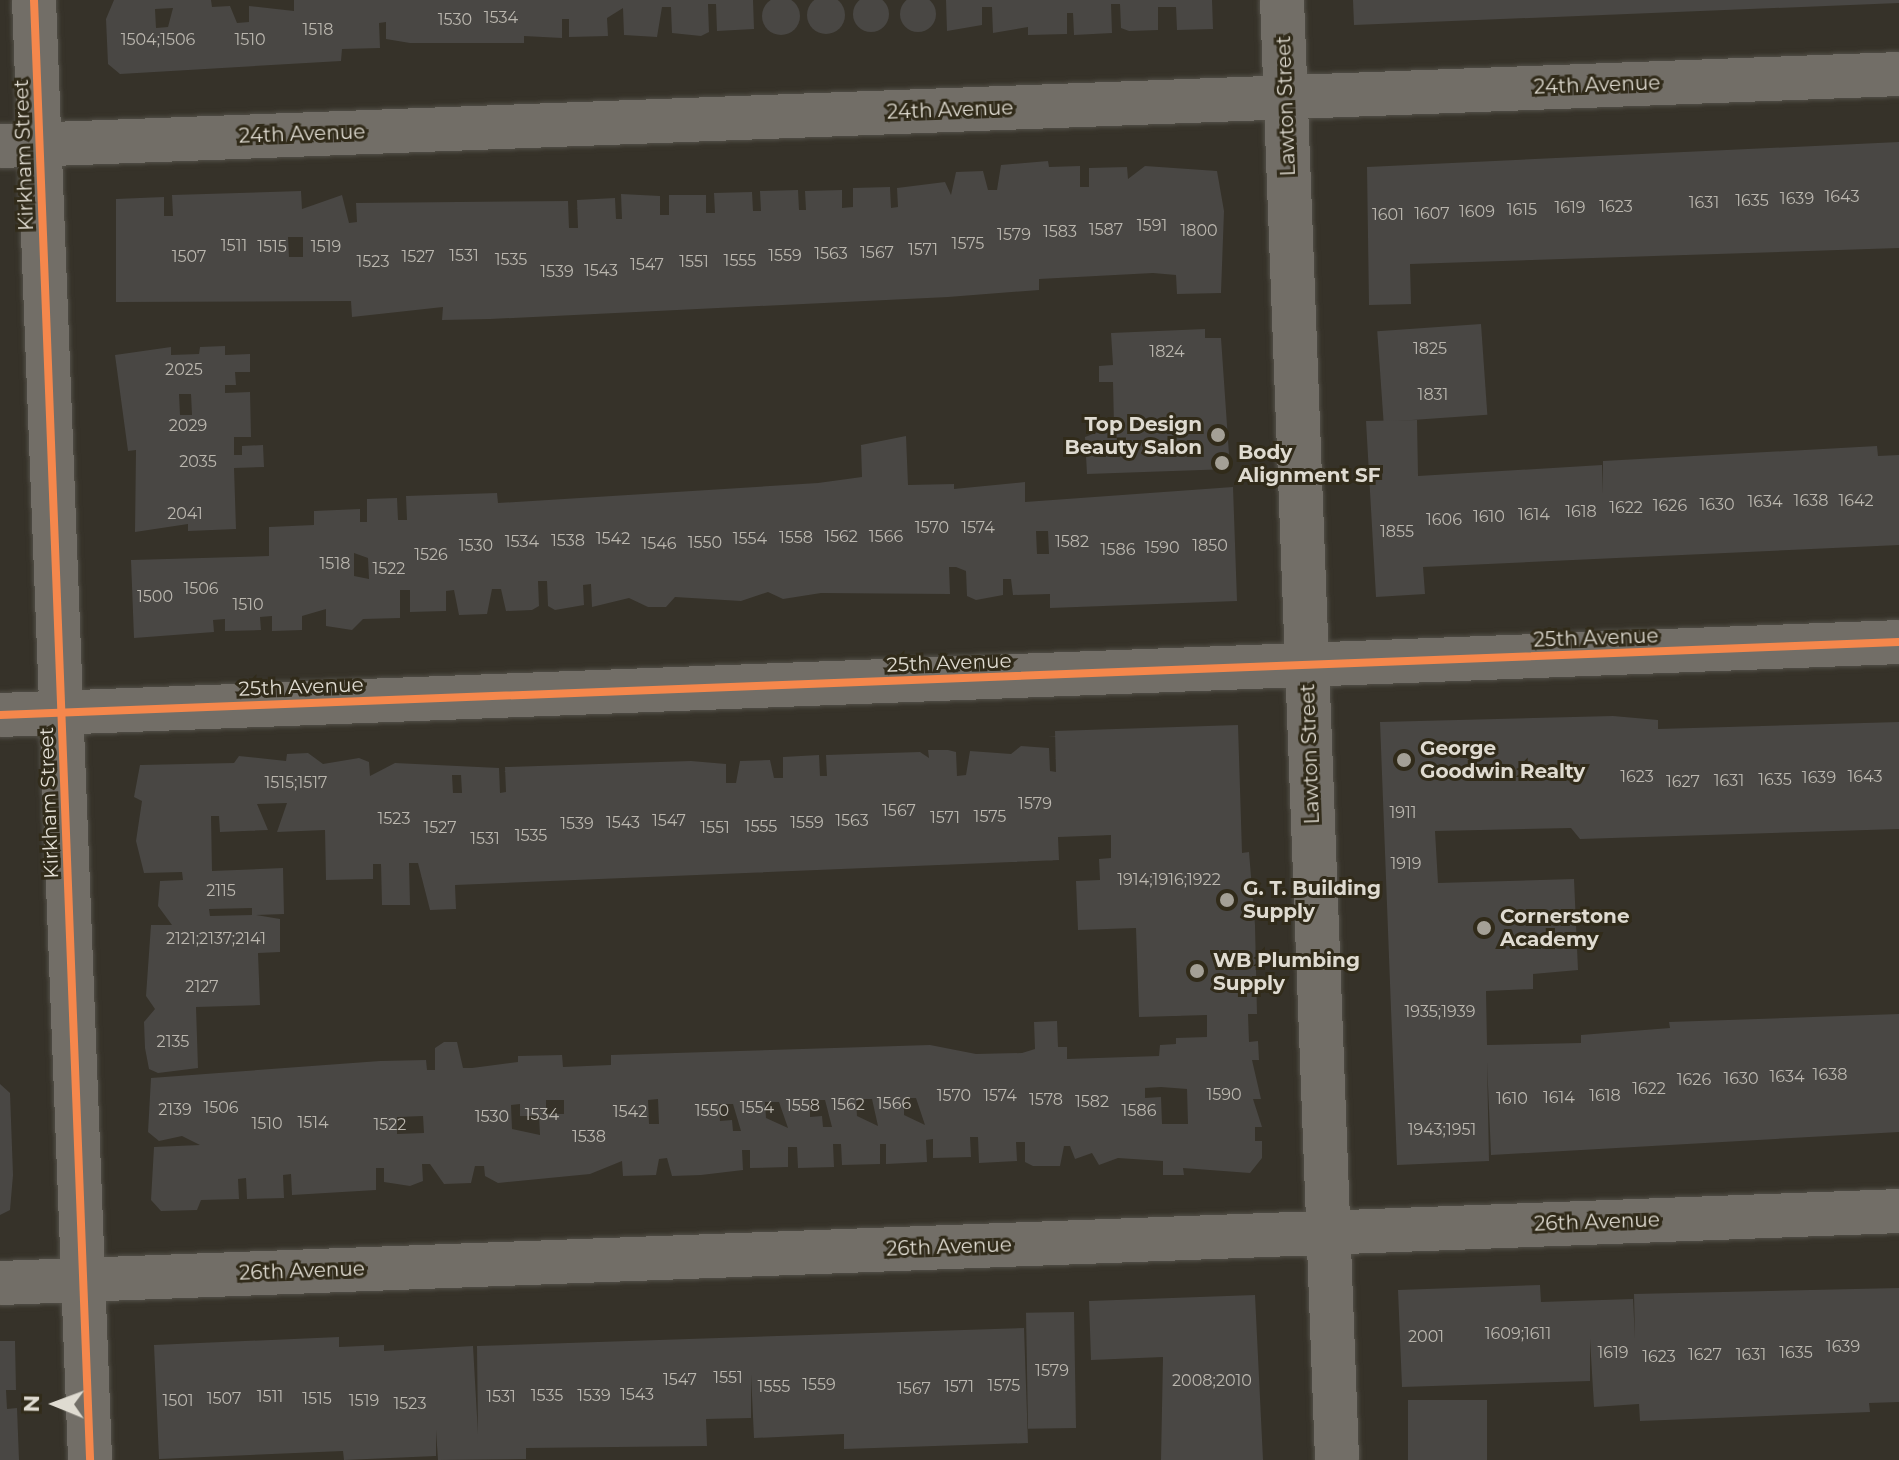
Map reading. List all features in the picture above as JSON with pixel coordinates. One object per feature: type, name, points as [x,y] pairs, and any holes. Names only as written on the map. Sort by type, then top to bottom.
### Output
[{"type":"street","name":"Kirkham Street","points":[[34,0],[20,146],[61,712],[90,1460]]},
{"type":"street","name":"Lawton Street","points":[[1282,0],[1337,1460]]},
{"type":"street","name":"24th Avenue","points":[[20,146],[1899,74]]},
{"type":"street","name":"25th Avenue","points":[[0,715],[1899,642]]},
{"type":"street","name":"26th Avenue","points":[[0,1283],[1899,1211]]},
{"type":"building","points":[[826,-4],[839,2],[845,15],[839,28],[826,34],[813,28],[807,15],[813,2]]},
{"type":"building","points":[[871,-4],[884,1],[889,14],[884,27],[871,32],[858,27],[853,14],[858,1]]},
{"type":"building","points":[[918,-4],[931,1],[936,14],[931,27],[918,32],[905,27],[900,14],[905,1]]},
{"type":"building","points":[[781,-3],[795,2],[800,16],[795,30],[781,35],[767,30],[762,16],[767,2]]},
{"type":"building","points":[[114,0],[211,0],[212,7],[230,6],[237,23],[249,22],[249,6],[294,11],[294,0],[753,0],[754,29],[717,31],[716,4],[708,4],[709,32],[701,36],[672,33],[671,7],[662,7],[657,37],[624,35],[623,8],[607,18],[608,36],[569,37],[569,19],[562,19],[562,38],[524,36],[524,43],[410,43],[386,39],[386,22],[379,23],[380,48],[342,49],[341,61],[120,74],[108,64],[106,19]],"holes":[[[173,8],[168,27],[156,28],[155,9]]]},
{"type":"building","points":[[946,0],[1212,0],[1213,29],[1177,30],[1176,7],[1158,7],[1158,30],[1129,31],[1121,28],[1120,4],[1111,4],[1112,33],[1074,35],[1073,13],[1067,13],[1067,34],[1028,35],[1028,27],[993,33],[992,7],[982,7],[982,25],[947,31]]},
{"type":"building","points":[[1353,0],[1899,0],[1899,3],[1354,25]]},
{"type":"building","points":[[1899,142],[1899,248],[1410,264],[1411,304],[1369,305],[1367,167]]},
{"type":"building","points":[[1048,161],[1049,167],[1080,166],[1080,187],[1089,187],[1089,168],[1127,167],[1128,179],[1145,166],[1217,171],[1224,211],[1221,293],[1177,294],[1176,275],[1153,273],[1039,279],[1039,290],[948,297],[442,320],[443,307],[352,317],[351,301],[116,302],[116,199],[164,197],[164,216],[173,216],[172,195],[301,191],[302,209],[342,195],[349,223],[357,222],[356,203],[568,201],[569,228],[578,228],[577,200],[615,198],[616,219],[622,219],[621,194],[660,196],[660,215],[669,215],[669,195],[706,195],[706,213],[715,213],[714,193],[752,192],[753,211],[761,211],[760,191],[798,190],[799,210],[806,210],[805,191],[842,190],[842,208],[853,207],[853,188],[890,187],[891,208],[898,207],[897,188],[945,182],[951,195],[956,172],[983,171],[988,190],[997,190],[1001,165]],"holes":[[[288,237],[303,237],[303,257],[289,257]]]},
{"type":"building","points":[[1481,324],[1487,415],[1384,422],[1377,331]]},
{"type":"building","points":[[1205,329],[1205,338],[1221,338],[1230,469],[1087,474],[1085,437],[1114,426],[1113,382],[1099,382],[1099,366],[1113,365],[1111,333]]},
{"type":"building","points":[[225,346],[225,355],[250,354],[250,372],[235,372],[236,385],[225,385],[225,393],[250,392],[251,437],[234,437],[234,455],[242,455],[242,446],[263,445],[264,467],[234,468],[236,529],[188,531],[188,524],[135,532],[136,450],[128,451],[115,355],[171,347],[171,355],[199,354],[200,347]],"holes":[[[179,394],[191,394],[192,415],[180,415]]]},
{"type":"building","points":[[1417,420],[1418,476],[1602,465],[1603,494],[1603,461],[1877,446],[1878,456],[1899,455],[1899,545],[1423,567],[1425,594],[1376,597],[1366,421]]},
{"type":"building","points":[[906,436],[908,485],[954,484],[954,489],[1025,482],[1025,502],[1233,487],[1237,601],[1050,608],[1050,594],[1013,595],[1011,579],[1003,579],[1003,595],[976,600],[967,596],[966,571],[949,567],[950,594],[821,593],[783,599],[768,592],[741,601],[675,597],[666,607],[648,607],[629,598],[592,607],[591,584],[583,585],[584,605],[555,610],[548,606],[547,581],[538,581],[539,606],[532,610],[506,611],[501,589],[492,589],[487,614],[459,615],[454,590],[446,591],[446,611],[410,612],[410,590],[400,590],[400,618],[363,619],[352,630],[326,626],[326,609],[302,616],[302,630],[272,631],[272,616],[260,617],[261,630],[225,631],[225,619],[213,620],[214,632],[134,638],[131,560],[269,556],[269,527],[314,525],[314,511],[360,509],[360,522],[367,522],[367,499],[397,498],[398,520],[407,520],[406,496],[497,493],[498,503],[818,483],[862,477],[861,445]],"holes":[[[1036,531],[1048,531],[1049,554],[1037,554]],[[354,553],[368,558],[369,579],[354,576]]]},
{"type":"building","points":[[1613,716],[1658,720],[1658,729],[1899,722],[1899,829],[1580,839],[1571,828],[1435,831],[1438,883],[1574,879],[1578,970],[1533,974],[1533,989],[1486,991],[1487,1045],[1581,1043],[1581,1035],[1670,1028],[1669,1022],[1899,1014],[1899,1132],[1491,1155],[1487,1062],[1489,1161],[1397,1165],[1380,722]]},
{"type":"building","points":[[1238,725],[1242,853],[1249,852],[1255,925],[1257,1014],[1248,1014],[1249,1042],[1258,1041],[1259,1060],[1252,1060],[1261,1099],[1253,1099],[1262,1127],[1255,1127],[1255,1141],[1262,1141],[1262,1158],[1250,1173],[1183,1168],[1184,1175],[1163,1175],[1163,1161],[1118,1158],[1099,1165],[1092,1153],[1075,1159],[1070,1146],[1064,1146],[1060,1166],[1033,1166],[1025,1162],[1025,1142],[1016,1142],[1017,1161],[979,1163],[978,1137],[970,1137],[971,1157],[933,1158],[933,1139],[926,1140],[927,1162],[886,1164],[886,1144],[880,1144],[880,1164],[842,1165],[841,1144],[833,1144],[834,1167],[798,1168],[797,1147],[788,1147],[788,1167],[750,1168],[750,1150],[742,1150],[743,1170],[701,1175],[672,1176],[667,1158],[659,1159],[656,1175],[623,1176],[622,1161],[590,1174],[498,1183],[485,1176],[484,1166],[475,1166],[471,1183],[444,1184],[430,1164],[422,1164],[423,1181],[410,1186],[384,1182],[384,1168],[376,1168],[376,1190],[292,1195],[291,1174],[283,1175],[284,1198],[247,1199],[246,1178],[238,1179],[239,1199],[201,1200],[197,1210],[161,1211],[151,1200],[154,1147],[200,1145],[182,1136],[159,1141],[148,1132],[151,1078],[380,1061],[426,1060],[427,1070],[435,1070],[435,1048],[444,1042],[457,1042],[463,1068],[518,1062],[518,1056],[562,1055],[563,1067],[611,1065],[611,1055],[930,1045],[976,1054],[1022,1053],[1035,1049],[1034,1022],[1057,1021],[1058,1047],[1067,1047],[1067,1059],[1159,1056],[1160,1045],[1176,1044],[1176,1038],[1207,1037],[1207,1015],[1139,1017],[1136,928],[1078,930],[1076,881],[1100,880],[1099,859],[1111,858],[1111,835],[1058,837],[1059,860],[455,885],[456,909],[430,910],[418,863],[409,863],[410,905],[382,905],[381,864],[373,864],[373,879],[326,880],[325,830],[277,832],[287,803],[257,804],[268,830],[220,832],[219,816],[211,816],[212,871],[283,868],[284,914],[256,915],[280,919],[280,952],[258,953],[260,1005],[196,1007],[198,1068],[158,1073],[149,1069],[145,1048],[144,1022],[155,1009],[146,996],[151,925],[172,925],[158,906],[160,881],[183,880],[182,872],[144,873],[136,841],[142,801],[134,797],[140,765],[234,763],[239,756],[286,761],[287,754],[308,753],[323,764],[359,758],[369,762],[370,776],[395,763],[499,768],[500,793],[506,792],[505,767],[691,761],[726,764],[726,783],[736,783],[740,761],[770,760],[774,778],[783,778],[783,757],[819,755],[820,776],[827,776],[826,755],[920,752],[929,758],[928,750],[948,750],[956,752],[957,776],[966,775],[970,751],[1011,754],[1021,746],[1049,748],[1050,771],[1056,772],[1055,731]],"holes":[[[452,775],[461,775],[462,793],[453,793]],[[252,908],[252,915],[210,916],[209,909]],[[1145,1088],[1187,1089],[1188,1124],[1162,1124],[1161,1097],[1145,1098]],[[904,1098],[916,1098],[925,1125],[904,1115]],[[658,1099],[659,1124],[649,1124],[648,1100]],[[856,1099],[872,1099],[878,1126],[857,1116]],[[546,1100],[564,1100],[564,1114],[546,1114]],[[810,1100],[825,1100],[832,1127],[823,1127],[822,1116],[810,1117]],[[765,1102],[779,1102],[788,1128],[766,1118]],[[520,1104],[520,1116],[539,1116],[540,1135],[512,1129],[511,1105]],[[719,1104],[733,1104],[741,1131],[733,1131],[732,1120],[720,1121]],[[423,1116],[424,1133],[397,1134],[397,1117]]]},
{"type":"building","points":[[0,1084],[10,1093],[13,1175],[10,1210],[0,1215]]},
{"type":"building","points":[[1540,1285],[1541,1302],[1633,1299],[1635,1339],[1634,1294],[1899,1288],[1899,1402],[1869,1403],[1870,1412],[1640,1421],[1639,1404],[1594,1407],[1590,1339],[1590,1381],[1402,1387],[1398,1290]]},
{"type":"building","points":[[1255,1295],[1263,1460],[1161,1460],[1163,1357],[1091,1360],[1089,1301]]},
{"type":"building","points":[[1074,1312],[1076,1428],[1028,1429],[1026,1313]]},
{"type":"building","points":[[1024,1328],[1028,1443],[844,1449],[844,1434],[754,1438],[751,1374],[751,1418],[706,1419],[707,1446],[526,1448],[526,1459],[438,1460],[436,1430],[436,1456],[344,1460],[343,1451],[159,1459],[154,1345],[339,1337],[339,1347],[384,1345],[384,1351],[473,1346],[478,1434],[477,1346]]},
{"type":"building","points":[[0,1341],[15,1341],[16,1390],[6,1390],[7,1409],[17,1408],[19,1460],[0,1460]]},
{"type":"building","points":[[1408,1400],[1487,1400],[1487,1460],[1408,1460]]},
{"type":"cycle path","points":[[34,0],[90,1460]]},
{"type":"cycle path","points":[[0,715],[1899,642]]},
{"type":"place","name":"Top Design Beauty Salon","points":[[1218,435]]},
{"type":"place","name":"Body Alignment SF","points":[[1222,463]]},
{"type":"place","name":"George Goodwin Realty","points":[[1404,760]]},
{"type":"place","name":"G. T. Building Supply","points":[[1227,900]]},
{"type":"place","name":"Cornerstone Academy","points":[[1484,928]]},
{"type":"place","name":"WB Plumbing Supply","points":[[1197,971]]}]
